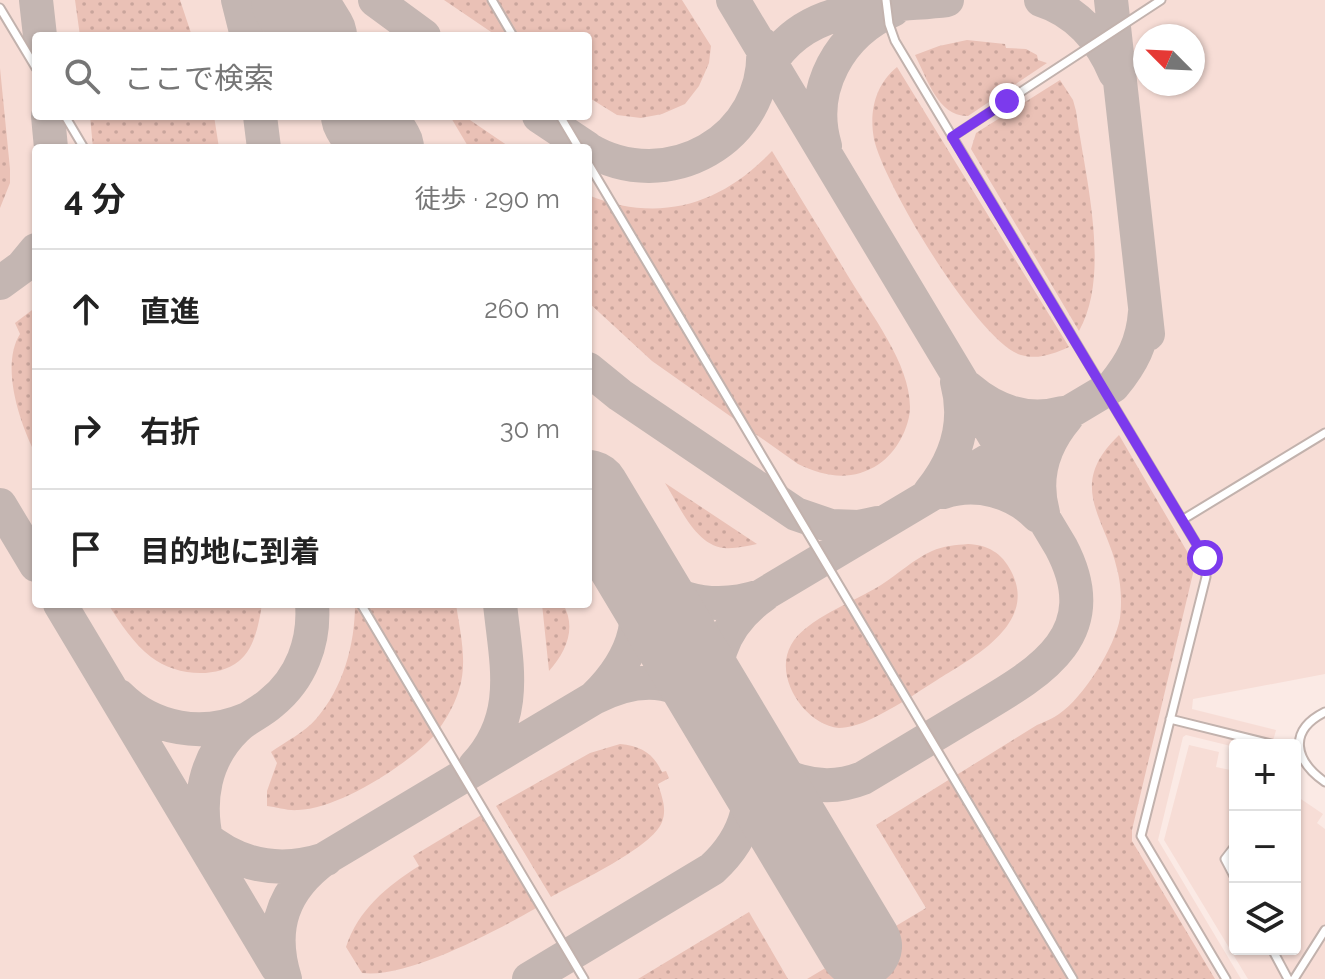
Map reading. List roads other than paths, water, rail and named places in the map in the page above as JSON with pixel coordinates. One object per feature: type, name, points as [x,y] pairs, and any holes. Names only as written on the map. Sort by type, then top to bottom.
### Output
[{"type":"lane","points":[[492,0],[511,32]]},
{"type":"lane","points":[[886,0],[895,41],[1205,558],[1206,577],[1141,836],[1226,979]]},
{"type":"lane","points":[[952,137],[1161,0]]},
{"type":"lane","points":[[0,8],[32,61]]},
{"type":"lane","points":[[67,120],[82,144]]},
{"type":"lane","points":[[562,120],[577,144]]},
{"type":"lane","points":[[592,170],[1073,979]]},
{"type":"lane","points":[[1182,520],[1325,433]]},
{"type":"lane","points":[[363,608],[584,979]]},
{"type":"lane","points":[[1300,739],[1306,727],[1325,712]]},
{"type":"lane","points":[[1170,719],[1251,739]]},
{"type":"lane","points":[[1301,761],[1325,782]]},
{"type":"lane","points":[[1294,979],[1325,930]]},
{"type":"lane","points":[[1275,955],[1288,979]]}]
